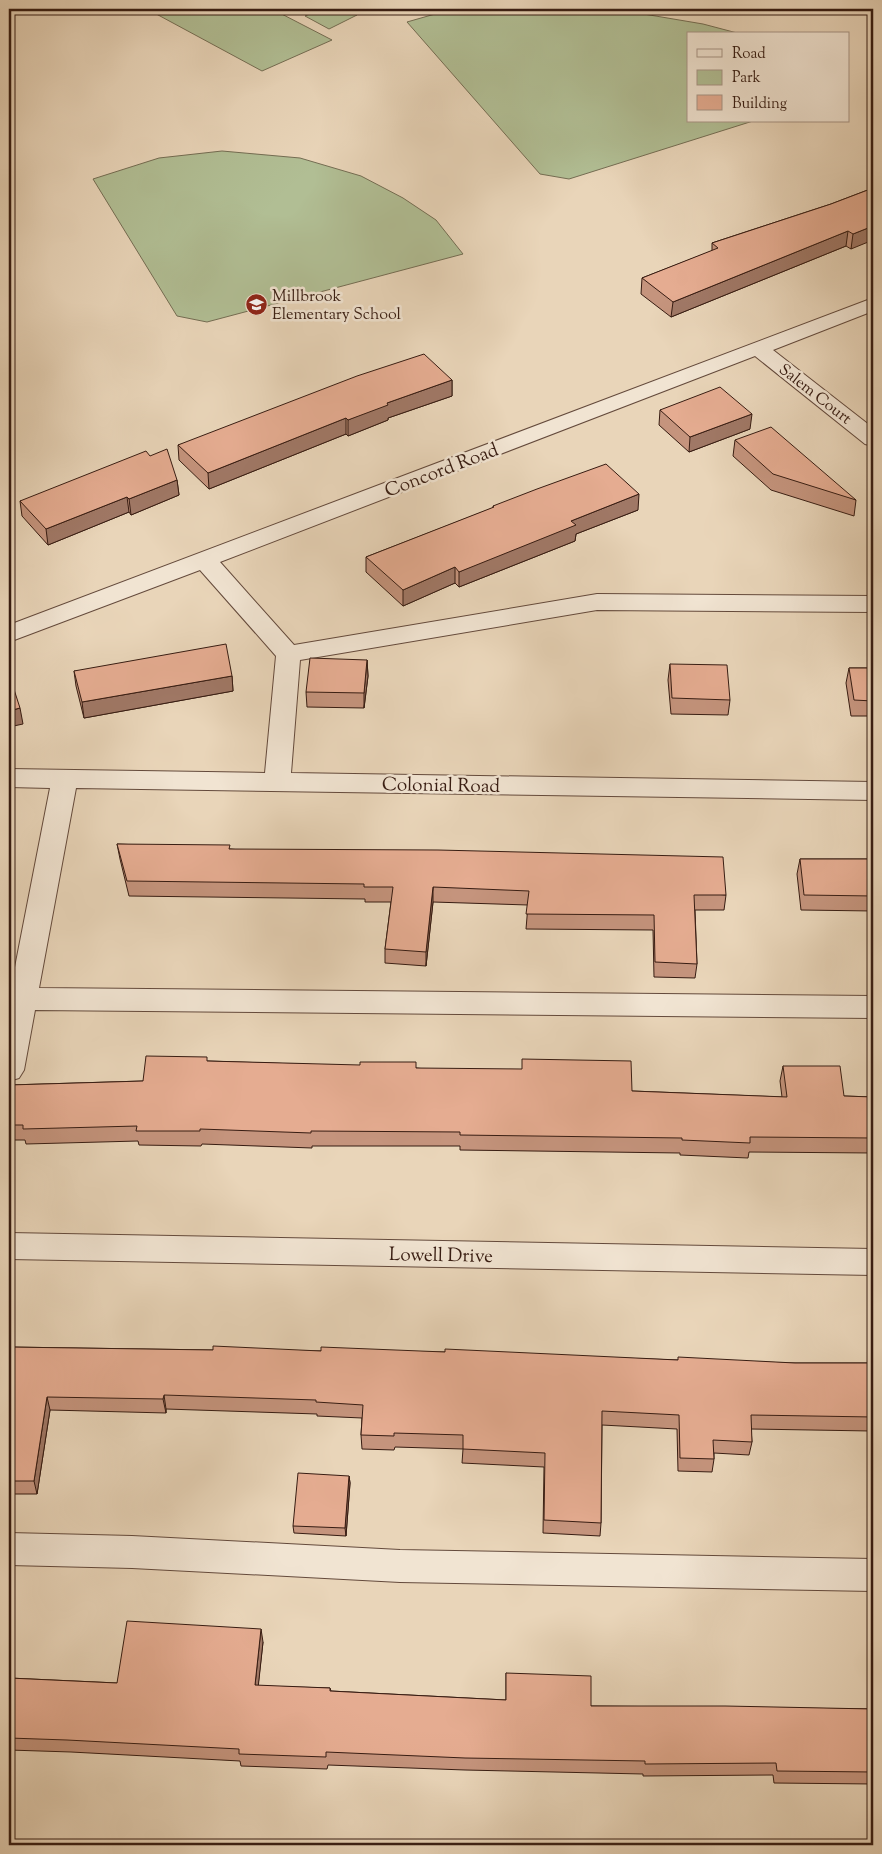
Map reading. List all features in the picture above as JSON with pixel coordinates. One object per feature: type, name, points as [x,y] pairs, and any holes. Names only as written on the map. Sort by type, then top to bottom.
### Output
[{"type":"street","name":"Concord Road","points":[[9,634],[873,304]]},
{"type":"street","name":"Salem Court","points":[[758,348],[873,439]]},
{"type":"street","points":[[204,559],[288,654],[277,782]]},
{"type":"street","points":[[288,654],[597,602],[873,604]]},
{"type":"street","name":"Colonial Road","points":[[9,778],[873,791]]},
{"type":"street","points":[[9,1070],[65,779]]},
{"type":"street","points":[[23,999],[873,1007]]},
{"type":"street","name":"Lowell Drive","points":[[9,1246],[873,1262]]},
{"type":"street","points":[[9,1549],[132,1552],[400,1566],[873,1575]]},
{"type":"green space","points":[[147,9],[272,9],[332,40],[262,71]]},
{"type":"green space","points":[[322,9],[344,9],[357,15],[329,29],[305,16]]},
{"type":"green space","points":[[614,9],[703,24],[733,32],[687,32],[687,122],[750,122],[569,179],[540,174],[407,22],[449,10]]},
{"type":"green space","points":[[222,151],[300,158],[361,176],[403,198],[436,220],[463,254],[207,322],[177,316],[93,179],[159,158]]},
{"type":"building","points":[[873,188],[873,226],[853,234],[848,231],[673,302],[642,278],[718,248],[712,243],[831,204]]},
{"type":"building","points":[[424,354],[452,380],[387,403],[388,405],[348,420],[346,418],[208,473],[178,445],[357,376]]},
{"type":"building","points":[[720,387],[752,414],[690,437],[660,410]]},
{"type":"building","points":[[771,427],[856,500],[773,474],[735,440]]},
{"type":"building","points":[[167,449],[177,480],[129,499],[127,497],[46,529],[20,501],[146,451],[150,456]]},
{"type":"building","points":[[606,464],[639,494],[571,521],[576,525],[459,572],[455,567],[403,590],[366,557],[493,506]]},
{"type":"building","points":[[226,644],[232,676],[82,702],[74,671]]},
{"type":"building","points":[[310,658],[367,660],[364,693],[306,692]]},
{"type":"building","points":[[670,664],[727,665],[730,700],[672,698]]},
{"type":"building","points":[[849,668],[873,668],[873,701],[854,700]]},
{"type":"building","points":[[9,674],[20,708],[9,711]]},
{"type":"building","points":[[117,844],[230,845],[229,849],[438,850],[723,857],[726,895],[694,895],[697,964],[655,962],[654,915],[526,914],[529,891],[433,887],[426,952],[385,949],[393,887],[364,887],[364,884],[127,881]]},
{"type":"building","points":[[800,859],[873,859],[873,896],[804,895]]},
{"type":"building","points":[[146,1056],[207,1057],[207,1061],[360,1065],[360,1062],[416,1062],[416,1068],[522,1069],[522,1059],[631,1061],[632,1091],[787,1097],[783,1066],[840,1066],[844,1096],[873,1097],[873,1138],[750,1137],[750,1143],[682,1140],[682,1138],[460,1135],[460,1132],[311,1131],[311,1133],[200,1129],[200,1131],[136,1131],[137,1126],[23,1129],[23,1125],[9,1125],[9,1085],[143,1081]]},
{"type":"building","points":[[213,1346],[321,1351],[321,1347],[445,1352],[445,1349],[678,1360],[678,1357],[795,1363],[873,1363],[873,1417],[751,1415],[752,1442],[713,1440],[714,1459],[680,1458],[679,1415],[602,1411],[601,1523],[544,1520],[545,1453],[463,1449],[463,1435],[394,1433],[394,1436],[361,1435],[363,1405],[316,1402],[316,1400],[164,1395],[163,1399],[47,1397],[34,1481],[9,1481],[9,1347],[213,1350]]},
{"type":"building","points":[[298,1473],[349,1476],[345,1528],[293,1526]]},
{"type":"building","points":[[127,1621],[261,1629],[255,1685],[330,1688],[330,1691],[506,1700],[506,1673],[591,1676],[591,1706],[873,1709],[873,1772],[777,1771],[776,1763],[645,1764],[645,1761],[465,1758],[326,1752],[326,1757],[239,1754],[239,1749],[9,1738],[9,1678],[117,1683]]},
{"type":"place","name":"Millbrook Elementary School","points":[[256,304]]}]
